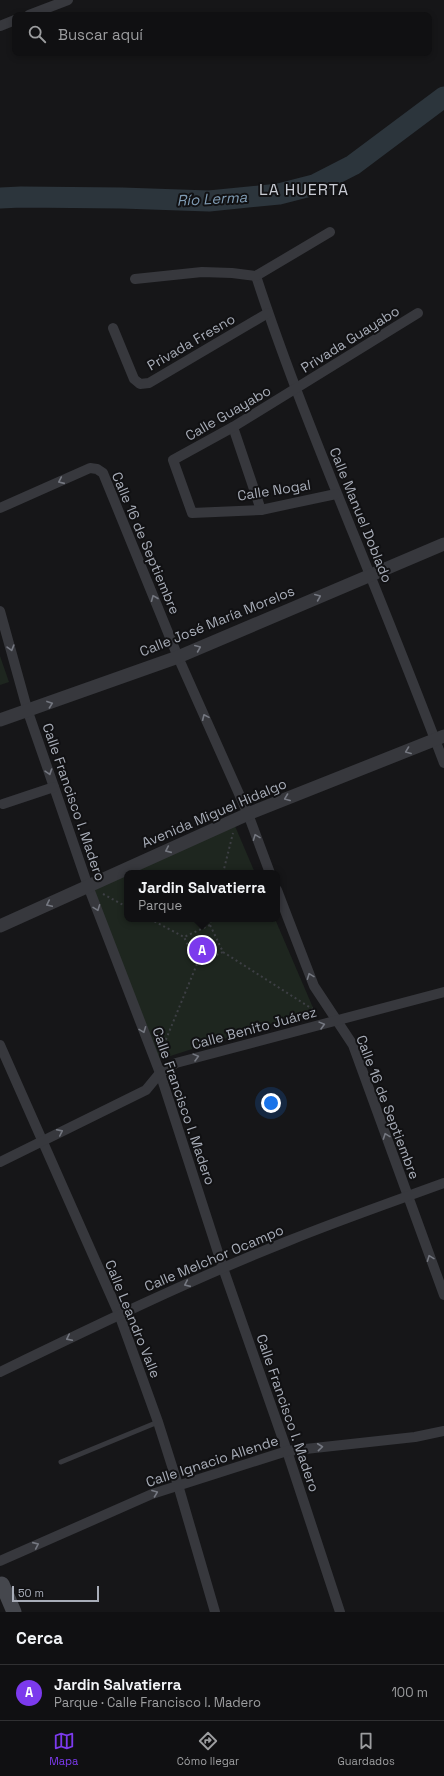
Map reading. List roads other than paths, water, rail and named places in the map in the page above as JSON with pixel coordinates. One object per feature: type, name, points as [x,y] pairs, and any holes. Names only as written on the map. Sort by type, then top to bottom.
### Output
[{"type":"main road","points":[[1,1583],[14,1612]]},
{"type":"street","points":[[37,12],[68,0]]},
{"type":"street","points":[[0,26],[12,21]]},
{"type":"street","points":[[135,279],[202,272],[232,273],[256,276],[330,232]]},
{"type":"street","name":"Calle Manuel Doblado","points":[[256,276],[268,313],[336,494],[440,738],[444,763]]},
{"type":"street","name":"Privada Fresno","points":[[113,328],[134,379],[140,384],[149,383],[268,313]]},
{"type":"street","name":"Privada Guayabo","points":[[296,389],[418,313]]},
{"type":"street","name":"Calle Guayabo","points":[[192,513],[173,460],[234,427],[296,389]]},
{"type":"street","points":[[234,427],[262,510]]},
{"type":"street","name":"Calle 16 de Septiembre","points":[[0,508],[90,468],[97,469],[103,473],[178,657],[248,814],[269,870]]},
{"type":"street","name":"Calle Nogal","points":[[192,513],[262,510],[336,494]]},
{"type":"street","name":"Calle José María Morelos","points":[[0,720],[28,712],[178,657],[444,544]]},
{"type":"street","name":"Calle Francisco I. Madero","points":[[0,611],[28,712],[54,787],[94,889],[160,1072],[223,1268],[287,1451],[340,1612]]},
{"type":"street","name":"Avenida Miguel Hidalgo","points":[[133,870],[248,814],[440,738]]},
{"type":"street","points":[[3,804],[54,787]]},
{"type":"street","name":"Avenida Miguel Hidalgo","points":[[0,926],[94,889],[124,874]]},
{"type":"street","name":"Calle 16 de Septiembre","points":[[280,898],[314,986],[353,1045],[407,1197],[444,1295]]},
{"type":"street","name":"Calle Benito Juárez","points":[[0,1162],[146,1090],[160,1072],[176,1063],[444,992]]},
{"type":"street","name":"Calle Leandro Valle","points":[[0,1045],[119,1314],[158,1422],[215,1612]]},
{"type":"street","name":"Calle Melchor Ocampo","points":[[0,1372],[119,1314],[223,1268],[289,1240],[444,1183]]},
{"type":"street","name":"Calle Ignacio Allende","points":[[0,1560],[152,1494],[287,1451],[415,1437],[444,1431]]},
{"type":"lane","points":[[61,1462],[158,1422]]},
{"type":"waterway","name":"Río Lerma","points":[[0,198],[122,198],[209,201],[279,194],[314,185],[353,165],[444,97]]},
{"type":"place","name":"Jardin Salvatierra","points":[[202,950]]},
{"type":"district","name":"LA HUERTA","points":[[304,189]]}]
